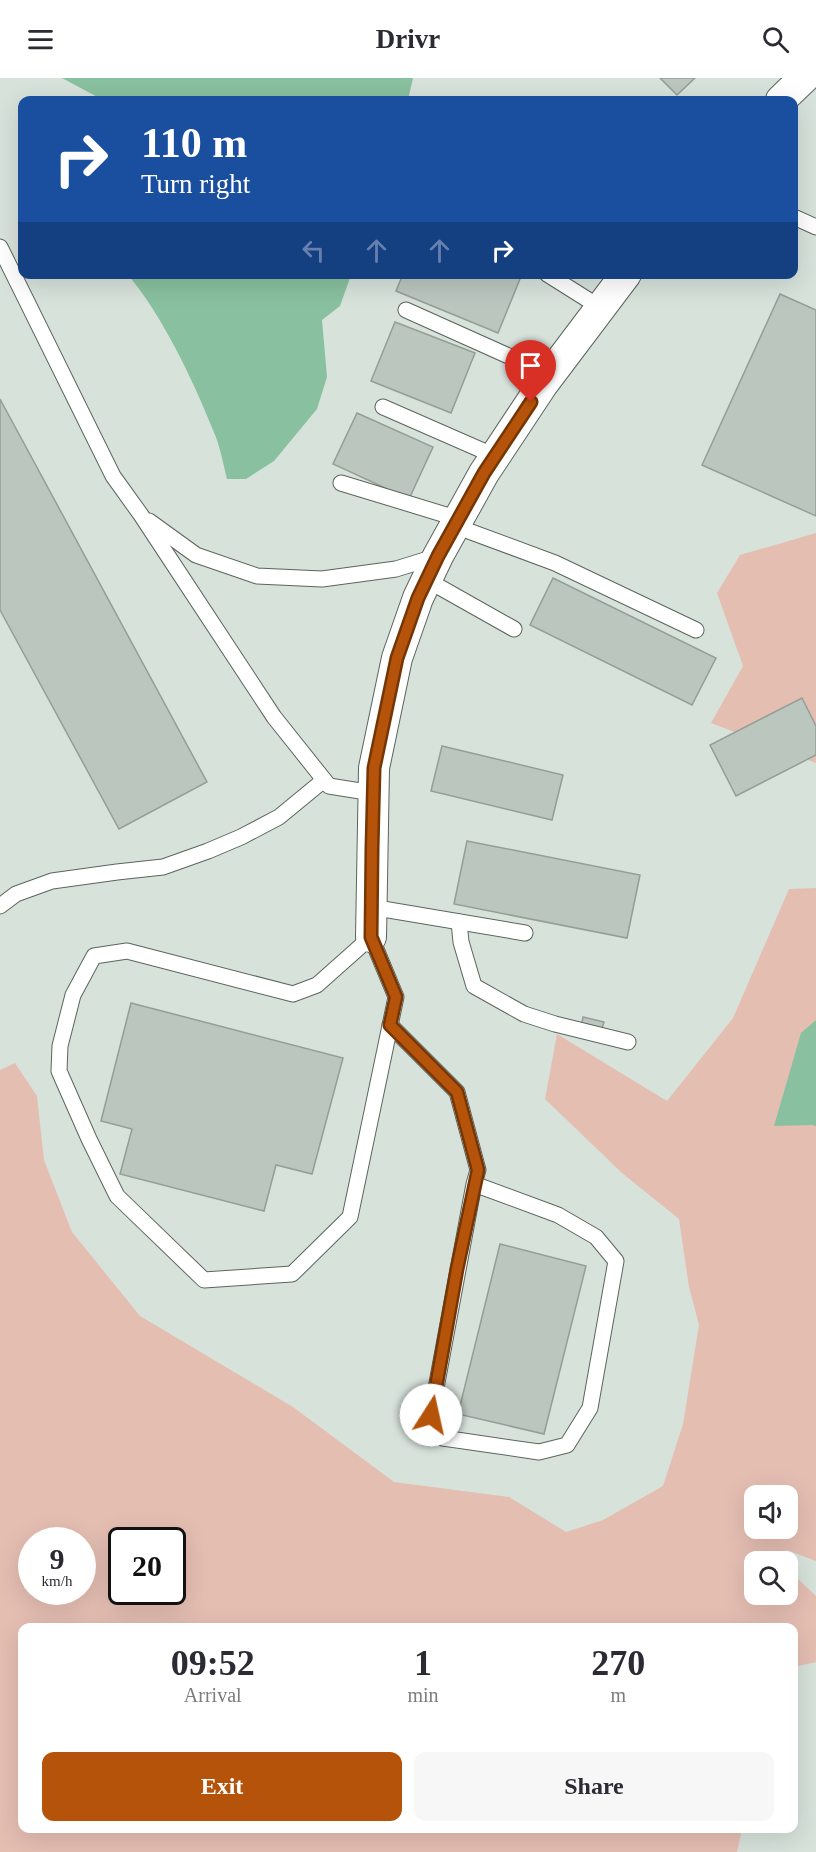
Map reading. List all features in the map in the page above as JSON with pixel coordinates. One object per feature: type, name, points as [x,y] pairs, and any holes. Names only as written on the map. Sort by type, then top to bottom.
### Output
[{"type":"street","points":[[785,96],[804,78]]},
{"type":"street","points":[[371,937],[374,768],[397,658],[418,598],[432,568],[495,456],[551,375],[622,279]]},
{"type":"lane","points":[[798,219],[816,227]]},
{"type":"lane","points":[[0,247],[113,476],[274,717],[329,786],[373,793]]},
{"type":"lane","points":[[555,279],[601,308]]},
{"type":"lane","points":[[406,310],[551,375]]},
{"type":"lane","points":[[383,407],[495,456]]},
{"type":"lane","points":[[341,483],[457,522],[555,562],[696,630]]},
{"type":"lane","points":[[141,515],[196,555],[257,576],[322,579],[396,569],[432,568],[514,629]]},
{"type":"lane","points":[[0,906],[16,894],[52,881],[163,867],[208,851],[279,817],[324,780]]},
{"type":"lane","points":[[371,907],[525,933]]},
{"type":"lane","points":[[459,922],[461,942],[474,986],[524,1014],[628,1042]]},
{"type":"lane","points":[[371,937],[396,997],[350,1217],[292,1274],[204,1280],[117,1196],[59,1071],[60,1046],[73,995],[94,956],[128,951],[293,994],[317,985],[371,937]]},
{"type":"lane","points":[[390,1025],[457,1092],[478,1170],[474,1184],[431,1415],[443,1438],[539,1452],[567,1445],[590,1408],[616,1261],[596,1237],[558,1215],[474,1184]]},
{"type":"shaded area","points":[[62,78],[413,78],[409,96],[96,96]]},
{"type":"shaded area","points":[[131,279],[350,279],[340,306],[322,320],[327,377],[317,409],[274,461],[246,479],[227,479],[215,436],[196,390],[165,328]]},
{"type":"shaded area","points":[[816,533],[816,763],[711,723],[743,666],[717,593],[740,555]]},
{"type":"shaded area","points":[[816,888],[816,1561],[798,1554],[798,1551],[744,1551],[744,1605],[798,1605],[798,1579],[816,1596],[816,1662],[798,1666],[798,1623],[18,1623],[18,1833],[741,1833],[737,1852],[0,1852],[0,1070],[15,1063],[37,1096],[44,1160],[72,1232],[140,1316],[293,1407],[394,1482],[509,1497],[566,1532],[603,1520],[663,1486],[683,1424],[699,1325],[689,1287],[679,1219],[622,1173],[545,1099],[557,1034],[667,1101],[733,1018],[789,889]]},
{"type":"shaded area","points":[[816,1020],[816,1126],[774,1126],[801,1033]]},
{"type":"building","points":[[660,78],[695,78],[677,95]]},
{"type":"building","points":[[401,279],[520,279],[498,333],[396,291]]},
{"type":"building","points":[[780,294],[816,310],[816,516],[702,465]]},
{"type":"building","points":[[395,322],[475,353],[451,413],[371,381]]},
{"type":"building","points":[[0,399],[207,782],[119,829],[0,610]]},
{"type":"building","points":[[357,413],[433,447],[409,499],[333,464]]},
{"type":"building","points":[[553,578],[716,658],[692,705],[530,625]]},
{"type":"building","points":[[802,698],[816,726],[816,755],[736,796],[710,745]]},
{"type":"building","points":[[442,746],[563,775],[552,820],[431,791]]},
{"type":"building","points":[[467,841],[640,875],[627,938],[454,904]]},
{"type":"building","points":[[131,1003],[343,1058],[312,1174],[276,1165],[264,1211],[120,1174],[132,1129],[101,1121]]},
{"type":"building","points":[[583,1017],[604,1022],[601,1032],[581,1028]]},
{"type":"building","points":[[500,1244],[586,1266],[544,1434],[458,1414]]},
{"type":"route","points":[[431,1415],[457,1269],[478,1170],[457,1092],[390,1025],[396,997],[371,937],[374,768],[397,658],[418,598],[438,556],[484,473],[531,402]]}]
